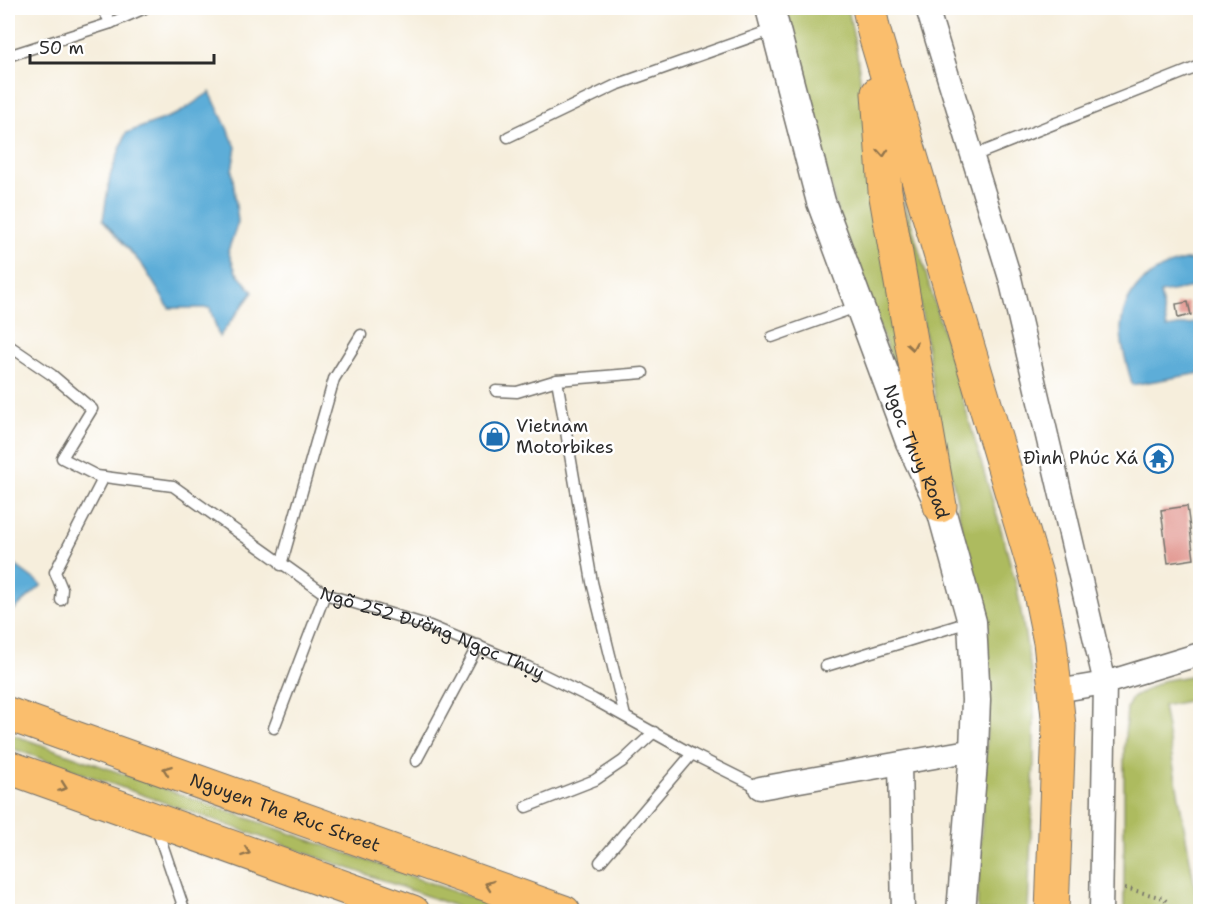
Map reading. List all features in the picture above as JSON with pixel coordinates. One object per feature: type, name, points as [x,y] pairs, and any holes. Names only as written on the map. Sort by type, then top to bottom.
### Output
[{"type":"main road","points":[[872,20],[885,191],[940,506]]},
{"type":"main road","points":[[872,20],[1037,578],[1050,642],[1059,726],[1052,912]]},
{"type":"main road","name":"Nguyen The Ruc Street","points":[[8,714],[564,912]]},
{"type":"main road","points":[[8,767],[413,912]]},
{"type":"street","points":[[927,8],[1010,278],[1105,683],[1101,912]]},
{"type":"street","name":"Ngoc Thuy Road","points":[[773,18],[821,202],[910,442],[940,506],[972,622],[976,700],[961,912]]},
{"type":"street","points":[[1057,692],[1105,683],[1200,654]]},
{"type":"street","name":"Ngõ 252 Đường Ngọc Thụy","points":[[760,788],[974,750]]},
{"type":"street","points":[[900,764],[903,912]]},
{"type":"lane","points":[[102,8],[111,23]]},
{"type":"lane","points":[[8,56],[111,23],[145,8]]},
{"type":"lane","points":[[508,137],[616,85],[773,18]]},
{"type":"lane","points":[[973,156],[1200,66]]},
{"type":"lane","points":[[772,337],[859,306]]},
{"type":"lane","points":[[281,565],[334,379],[361,335]]},
{"type":"lane","name":"Ngõ 252 Đường Ngọc Thụy","points":[[8,345],[52,375],[92,409],[62,458],[97,476],[173,486],[281,565],[325,594],[430,626],[478,645],[625,716],[692,754],[760,788]]},
{"type":"lane","points":[[496,391],[517,392],[556,381],[644,374]]},
{"type":"lane","points":[[556,381],[591,582],[625,716]]},
{"type":"lane","points":[[61,600],[62,589],[55,572],[104,477]]},
{"type":"lane","points":[[274,728],[325,594]]},
{"type":"lane","points":[[826,666],[972,622]]},
{"type":"lane","points":[[416,761],[478,645]]},
{"type":"lane","points":[[526,807],[595,780],[623,761],[654,732]]},
{"type":"lane","points":[[600,862],[692,754]]},
{"type":"lane","points":[[154,819],[185,912]]},
{"type":"path","points":[[1122,887],[1163,898],[1173,912]]},
{"type":"green space","points":[[785,8],[848,8],[857,54],[869,147],[916,422],[842,231]]},
{"type":"green space","points":[[902,192],[1017,588],[1034,688],[1034,761],[1028,911],[977,911],[988,705],[957,501],[938,415]]},
{"type":"green space","points":[[1190,676],[1193,700],[1163,706],[1199,911],[1124,911],[1124,751],[1127,708],[1132,698],[1162,681]]},
{"type":"green space","points":[[8,733],[509,911],[469,911],[8,747]]},
{"type":"water","points":[[210,92],[236,147],[232,170],[238,222],[228,251],[236,272],[253,292],[219,337],[210,308],[169,308],[143,266],[103,220],[110,176],[126,133],[179,113]]},
{"type":"water","points":[[1185,260],[1200,261],[1200,322],[1200,373],[1132,385],[1121,336],[1125,308],[1136,288],[1144,280],[1173,263]],"holes":[[[1194,287],[1200,322],[1167,328],[1160,293]]]},
{"type":"water","points":[[8,560],[42,585],[8,615]]},
{"type":"building","points":[[1188,302],[1191,315],[1178,318],[1176,304]]},
{"type":"building","points":[[1187,506],[1194,559],[1168,563],[1161,510]]},
{"type":"place","name":"Vietnam Motorbikes","points":[[495,436]]},
{"type":"place","name":"Đình Phúc Xá","points":[[1159,458]]}]
